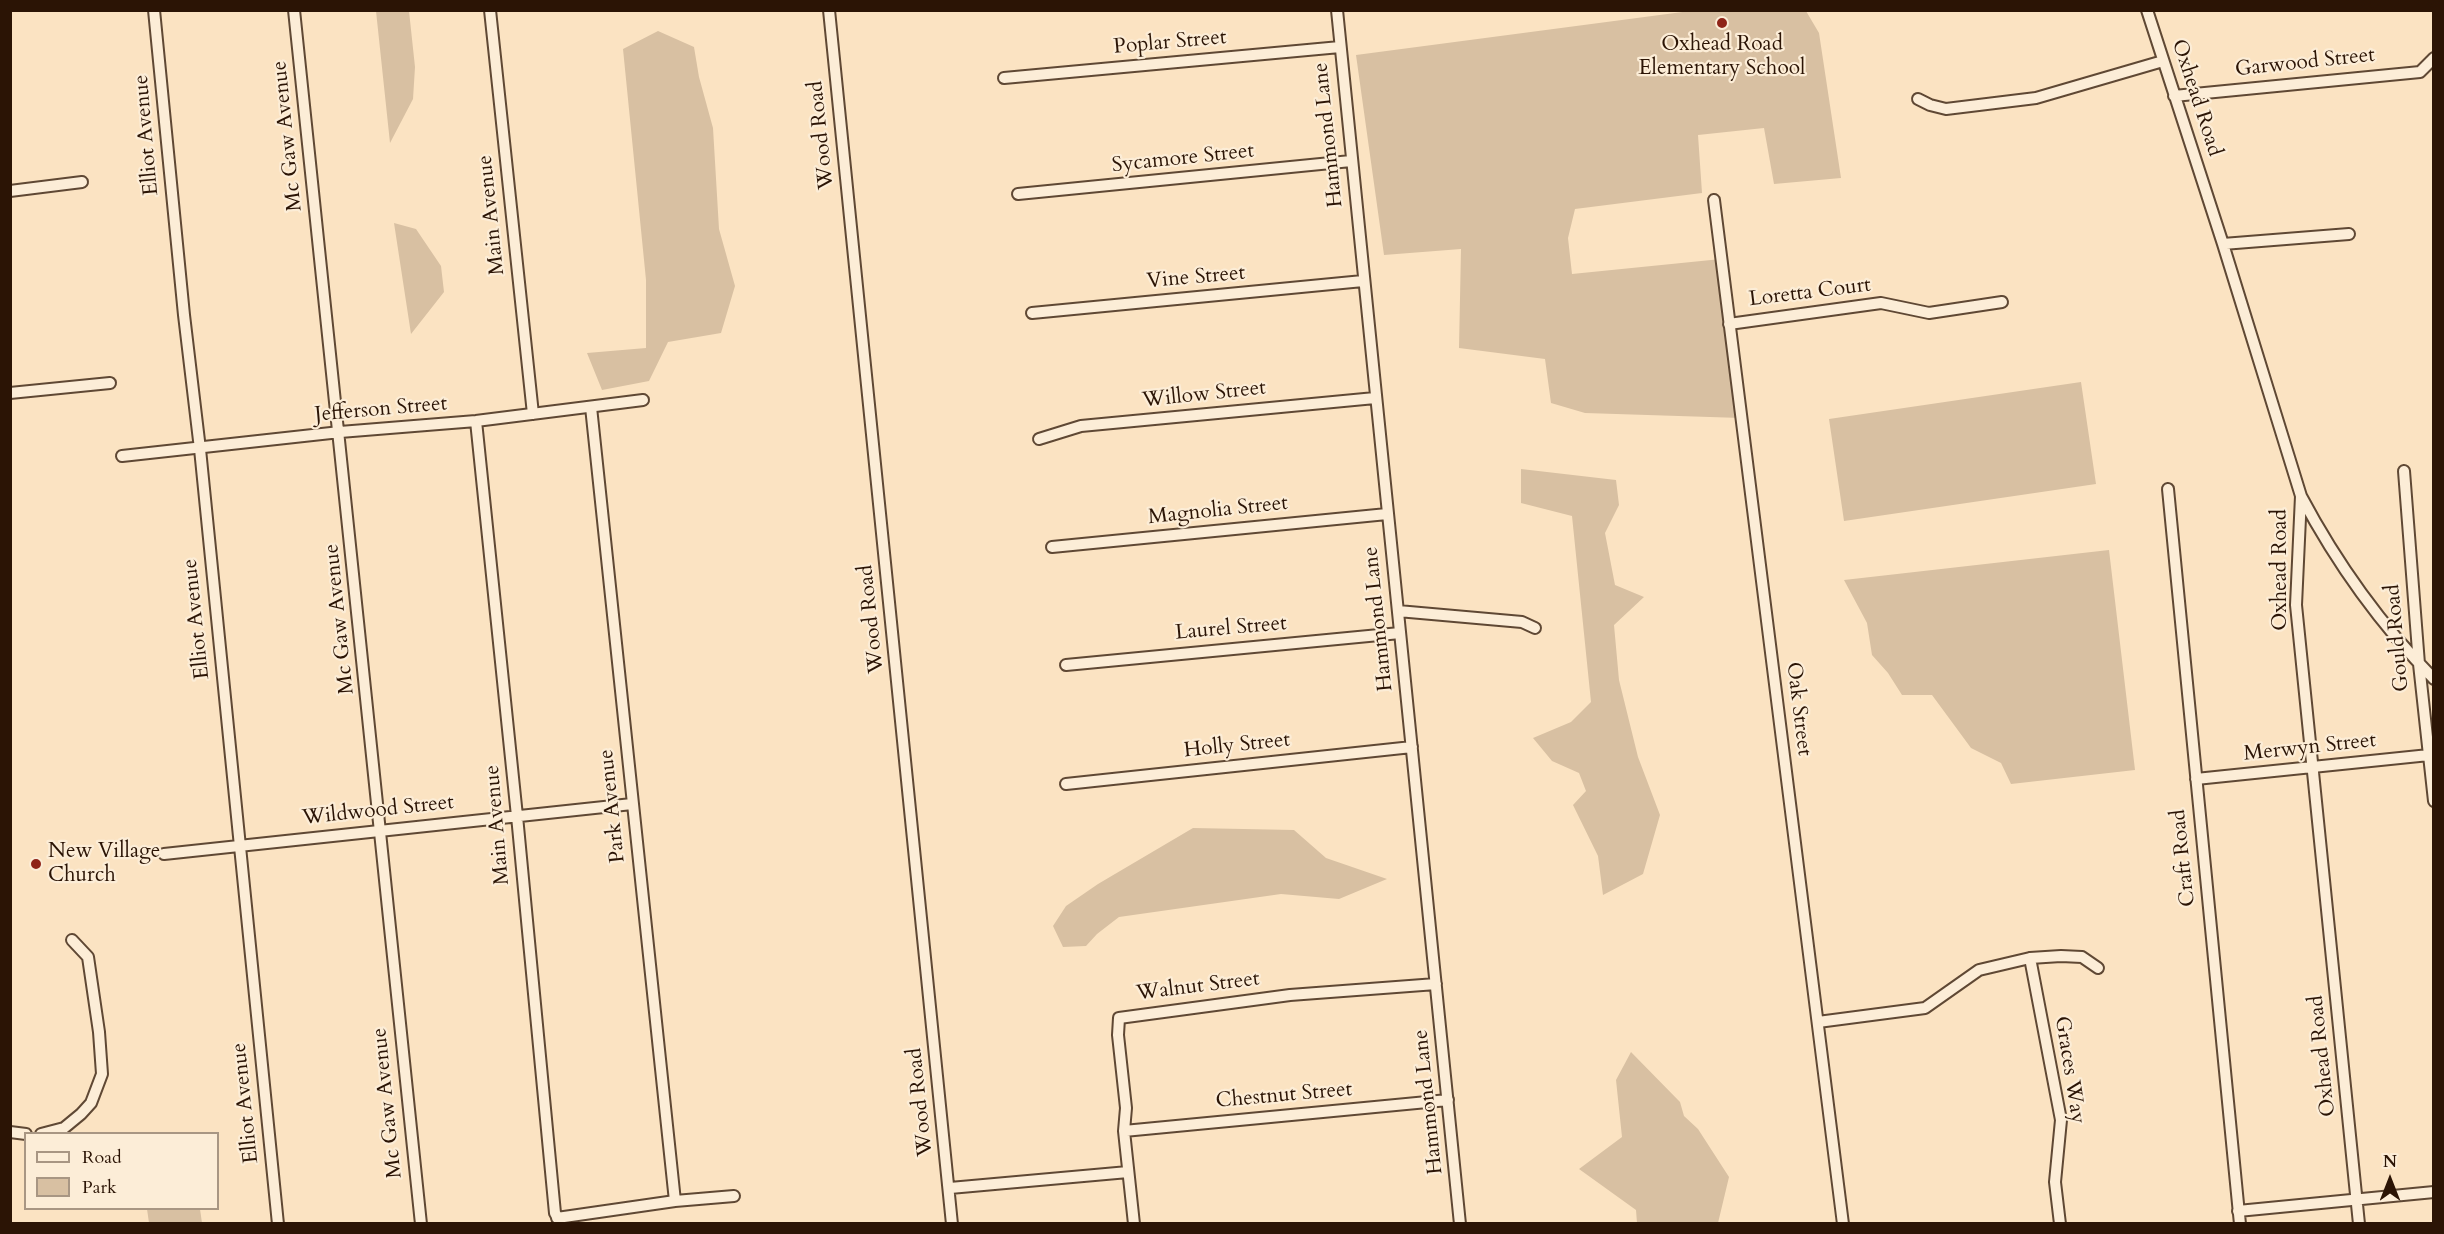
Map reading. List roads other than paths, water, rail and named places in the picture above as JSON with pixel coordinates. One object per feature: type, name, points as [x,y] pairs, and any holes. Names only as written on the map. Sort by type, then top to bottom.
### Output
[{"type":"street","name":"Elliot Avenue","points":[[154,10],[278,1224]]},
{"type":"street","name":"Mc Gaw Avenue","points":[[294,10],[340,432],[421,1224]]},
{"type":"street","name":"Main Avenue","points":[[490,10],[533,414]]},
{"type":"street","name":"Wood Road","points":[[829,10],[952,1224]]},
{"type":"street","name":"Hammond Lane","points":[[1337,10],[1460,1224]]},
{"type":"street","name":"Oxhead Road","points":[[2147,10],[2301,496],[2296,604],[2359,1224]]},
{"type":"street","name":"Poplar Street","points":[[1004,78],[1340,47]]},
{"type":"street","name":"Garwood Street","points":[[2174,96],[2420,72],[2433,58]]},
{"type":"street","points":[[1918,99],[1946,109],[2036,98],[2163,61]]},
{"type":"street","name":"Sycamore Street","points":[[1018,194],[1351,161]]},
{"type":"street","points":[[10,191],[82,182]]},
{"type":"street","name":"Oak Street","points":[[1714,200],[1843,1224]]},
{"type":"street","points":[[2223,244],[2349,234]]},
{"type":"street","name":"Vine Street","points":[[1032,313],[1363,281]]},
{"type":"street","name":"Loretta Court","points":[[1730,324],[1881,303],[1929,313],[2002,302]]},
{"type":"street","points":[[10,393],[110,382]]},
{"type":"street","name":"Willow Street","points":[[1039,440],[1081,426],[1375,398]]},
{"type":"street","name":"Jefferson Street","points":[[122,456],[340,432],[476,421],[643,400]]},
{"type":"street","name":"Park Avenue","points":[[591,407],[675,1201]]},
{"type":"street","name":"Main Avenue","points":[[476,421],[555,1214],[559,1221]]},
{"type":"street","name":"Gould Road","points":[[2404,471],[2419,664],[2433,801]]},
{"type":"street","name":"Craft Road","points":[[2168,489],[2240,1224]]},
{"type":"street","points":[[2301,496],[2323,537],[2367,604],[2433,679]]},
{"type":"street","name":"Magnolia Street","points":[[1052,547],[1388,514]]},
{"type":"street","points":[[1398,611],[1522,622],[1535,628]]},
{"type":"street","name":"Laurel Street","points":[[1066,665],[1400,633]]},
{"type":"street","name":"Holly Street","points":[[1066,784],[1412,747]]},
{"type":"street","name":"Merwyn Street","points":[[2196,779],[2428,755]]},
{"type":"street","name":"Wildwood Street","points":[[164,854],[632,804]]},
{"type":"street","points":[[49,1132],[64,1128],[81,1114],[94,1096],[102,1074],[99,1032],[88,957],[72,940]]},
{"type":"street","points":[[1818,1022],[1925,1008],[1979,970],[2030,958],[2082,957],[2098,968]]},
{"type":"street","name":"Graces Way","points":[[2030,958],[2061,1120],[2055,1182],[2060,1224]]},
{"type":"street","name":"Walnut Street","points":[[1134,1224],[1124,1131],[1126,1108],[1118,1035],[1119,1017],[1290,995],[1436,984]]},
{"type":"street","name":"Chestnut Street","points":[[1124,1131],[1448,1100]]},
{"type":"street","points":[[950,1188],[1128,1172]]},
{"type":"street","points":[[2238,1211],[2433,1192]]},
{"type":"street","points":[[559,1221],[675,1201],[734,1196]]},
{"type":"place","name":"Oxhead Road Elementary School","points":[[1722,23]]},
{"type":"place","name":"New Village Church","points":[[36,864]]}]
